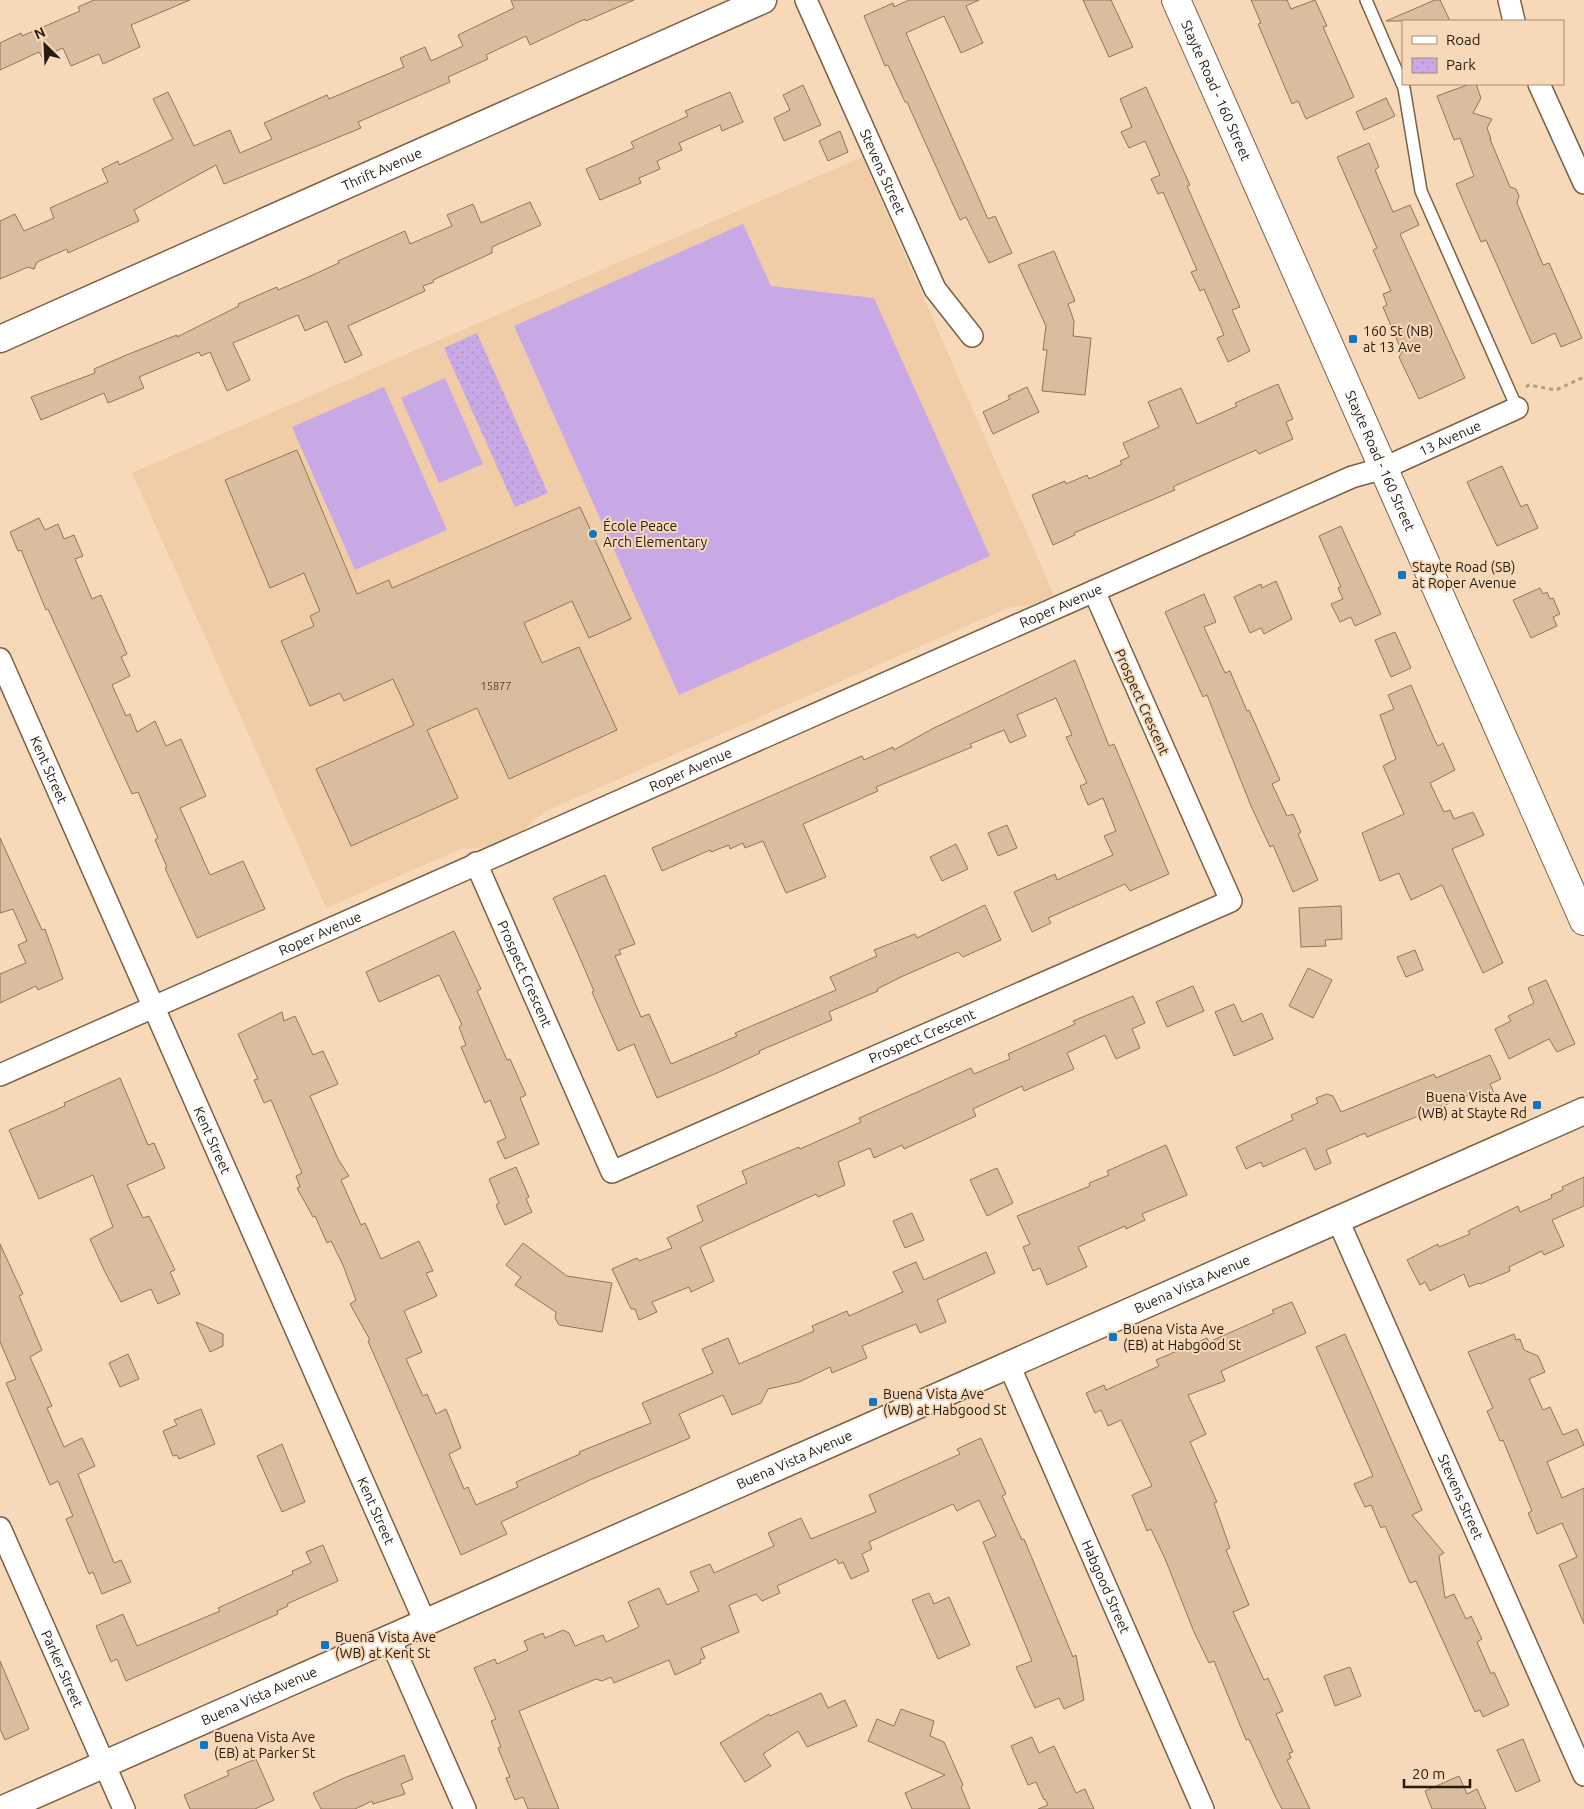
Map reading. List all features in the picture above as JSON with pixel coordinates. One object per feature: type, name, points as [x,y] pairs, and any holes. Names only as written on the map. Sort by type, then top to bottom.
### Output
[{"type":"main road","name":"Stayte Road - 160 Street","points":[[1176,0],[1584,921]]},
{"type":"street","name":"Thrift Avenue","points":[[0,339],[763,0]]},
{"type":"street","name":"Stevens Street","points":[[806,0],[935,289],[972,336]]},
{"type":"street","points":[[1509,0],[1514,20]]},
{"type":"street","points":[[1539,85],[1583,177]]},
{"type":"street","name":"13 Avenue","points":[[1384,468],[1520,398]]},
{"type":"street","name":"Roper Avenue","points":[[0,1075],[1352,477],[1384,468]]},
{"type":"street","name":"Prospect Crescent","points":[[476,863],[612,1172],[1231,901],[1094,591]]},
{"type":"street","name":"Kent Street","points":[[0,659],[425,1622]]},
{"type":"street","name":"Buena Vista Avenue","points":[[3,1809],[1584,1110]]},
{"type":"street","name":"Stevens Street","points":[[1338,1218],[1584,1775]]},
{"type":"street","name":"Habgood Street","points":[[1009,1365],[1203,1809]]},
{"type":"street","name":"Parker Street","points":[[0,1528],[124,1809]]},
{"type":"street","points":[[390,1639],[465,1809]]},
{"type":"lane","points":[[1366,0],[1402,83]]},
{"type":"lane","points":[[1403,85],[1421,192],[1520,398]]},
{"type":"path","points":[[1520,398],[1529,385],[1556,390],[1584,377]]},
{"type":"shaded area","name":"École Peace Arch Elementary","points":[[862,157],[1054,595],[1031,605],[1010,607],[544,812],[520,833],[481,848],[461,849],[326,908],[132,473]]},
{"type":"green space","points":[[743,224],[771,286],[874,298],[990,556],[679,695],[514,326]]},
{"type":"green space","points":[[477,333],[548,493],[515,507],[444,348]]},
{"type":"green space","points":[[445,378],[483,464],[439,483],[401,398]]},
{"type":"green space","points":[[384,387],[447,530],[355,570],[292,427]]},
{"type":"building","points":[[94,0],[190,0],[131,25],[140,47],[103,64],[99,54],[71,66],[63,48],[42,57],[39,52],[0,70],[0,43],[21,33],[22,36],[80,11],[78,7]]},
{"type":"building","points":[[511,0],[634,0],[586,21],[585,19],[530,45],[526,36],[486,55],[488,59],[448,77],[450,82],[358,122],[361,128],[224,184],[216,165],[134,210],[139,221],[68,253],[67,249],[37,262],[34,269],[28,267],[0,279],[0,221],[15,214],[24,231],[54,218],[50,208],[108,182],[102,169],[118,161],[119,165],[173,139],[153,99],[168,92],[194,146],[230,130],[240,153],[272,139],[264,123],[327,95],[329,99],[404,67],[400,58],[425,47],[431,61],[463,46],[458,35],[514,8]]},
{"type":"building","points":[[909,0],[979,0],[966,6],[983,43],[961,53],[944,16],[906,33],[988,219],[995,216],[1012,253],[989,263],[966,217],[960,220],[907,102],[905,102],[888,65],[885,66],[864,16],[893,3],[894,7]]},
{"type":"building","points":[[1083,0],[1111,0],[1133,47],[1109,57]]},
{"type":"building","points":[[1251,0],[1287,0],[1291,9],[1315,0],[1327,26],[1323,27],[1354,97],[1306,119],[1298,101],[1292,104],[1258,24],[1261,23]]},
{"type":"building","points":[[1435,0],[1440,0],[1450,20],[1402,20],[1386,21]]},
{"type":"building","points":[[803,85],[821,125],[784,141],[774,118],[790,110],[783,95]]},
{"type":"building","points":[[1467,85],[1476,85],[1481,98],[1473,113],[1492,119],[1487,128],[1490,139],[1510,187],[1516,189],[1519,196],[1517,203],[1543,265],[1549,263],[1582,338],[1561,347],[1555,333],[1532,344],[1486,240],[1481,242],[1456,184],[1474,176],[1460,138],[1454,140],[1437,96]]},
{"type":"building","points":[[1146,87],[1190,185],[1187,186],[1240,307],[1232,310],[1250,351],[1228,362],[1217,338],[1224,335],[1204,289],[1200,291],[1191,272],[1197,270],[1163,192],[1158,194],[1151,179],[1160,175],[1145,141],[1129,148],[1121,132],[1132,127],[1120,99]]},
{"type":"building","points":[[730,92],[743,122],[722,131],[720,125],[679,143],[682,150],[657,161],[660,169],[639,178],[641,183],[600,200],[586,169],[634,148],[631,142],[688,116],[685,111]]},
{"type":"building","points":[[1386,98],[1395,116],[1364,130],[1356,112]]},
{"type":"building","points":[[840,131],[848,152],[828,161],[819,141]]},
{"type":"building","points":[[1369,143],[1379,167],[1375,170],[1393,212],[1410,205],[1419,225],[1400,234],[1465,378],[1419,399],[1399,357],[1402,352],[1383,307],[1387,305],[1383,294],[1391,291],[1373,250],[1377,248],[1337,157]]},
{"type":"building","points":[[530,202],[541,225],[492,247],[492,253],[433,280],[434,282],[423,286],[425,291],[348,326],[362,355],[345,363],[327,321],[305,331],[298,315],[233,343],[250,380],[227,391],[210,352],[201,356],[199,352],[139,377],[144,388],[108,403],[104,393],[41,420],[31,397],[95,373],[94,369],[129,354],[177,335],[177,337],[239,306],[238,304],[277,287],[278,290],[306,278],[339,263],[338,261],[405,231],[410,244],[452,226],[447,215],[473,204],[481,223]]},
{"type":"building","points":[[1054,251],[1075,301],[1068,304],[1074,321],[1073,336],[1091,338],[1085,395],[1042,391],[1047,350],[1043,350],[1046,326],[1018,265]]},
{"type":"building","points":[[1278,384],[1293,419],[1286,422],[1293,439],[1259,454],[1256,450],[1173,487],[1175,490],[1074,533],[1075,535],[1053,545],[1032,495],[1065,481],[1066,484],[1087,475],[1089,479],[1122,464],[1120,461],[1129,457],[1123,443],[1159,427],[1148,402],[1181,388],[1197,424],[1237,406],[1235,403]]},
{"type":"building","points":[[1027,387],[1039,412],[993,434],[983,412],[1010,399],[1008,396]]},
{"type":"building","points":[[297,450],[357,594],[389,580],[392,588],[580,507],[631,619],[589,638],[572,601],[524,623],[542,663],[579,647],[617,730],[509,779],[477,708],[427,730],[458,798],[351,846],[316,769],[414,725],[393,679],[344,701],[340,693],[310,706],[281,641],[314,626],[310,616],[320,611],[304,573],[270,588],[225,480]]},
{"type":"building","points":[[1502,466],[1521,507],[1527,504],[1538,528],[1497,546],[1467,482]]},
{"type":"building","points":[[39,518],[45,530],[58,524],[64,539],[74,535],[83,556],[75,559],[92,599],[101,595],[127,654],[121,657],[130,676],[112,685],[126,716],[130,714],[137,732],[155,721],[166,746],[181,739],[206,796],[180,808],[210,875],[243,861],[265,909],[197,938],[165,868],[167,867],[155,840],[158,838],[138,792],[132,794],[48,609],[46,610],[21,550],[18,551],[10,532]]},
{"type":"building","points":[[1341,526],[1381,614],[1355,626],[1351,617],[1340,622],[1331,604],[1343,599],[1338,588],[1341,587],[1319,536]]},
{"type":"building","points":[[1276,581],[1292,619],[1264,634],[1261,628],[1250,633],[1234,597],[1261,584],[1262,588]]},
{"type":"building","points":[[1540,588],[1543,594],[1547,592],[1550,599],[1553,598],[1560,614],[1553,617],[1557,626],[1531,638],[1513,600]]},
{"type":"building","points":[[1204,594],[1216,622],[1204,627],[1225,673],[1230,671],[1247,711],[1249,710],[1280,780],[1272,784],[1287,816],[1293,814],[1301,832],[1298,834],[1318,880],[1293,892],[1273,845],[1270,847],[1251,806],[1207,695],[1203,697],[1165,612]]},
{"type":"building","points":[[1395,632],[1411,668],[1391,677],[1375,640]]},
{"type":"building","points":[[1075,660],[1109,746],[1114,744],[1169,874],[1130,891],[1125,884],[1048,918],[1051,923],[1032,932],[1014,892],[1055,874],[1057,880],[1113,855],[1104,836],[1116,831],[1103,798],[1088,805],[1080,786],[1087,783],[1066,737],[1072,735],[1056,698],[1017,715],[1026,736],[1010,743],[1004,730],[970,744],[972,747],[876,787],[878,791],[803,824],[826,877],[786,893],[763,841],[745,848],[743,843],[730,849],[729,845],[711,852],[710,850],[662,871],[652,848],[862,756],[864,760],[893,747],[894,750],[932,729]]},
{"type":"building","points":[[1411,685],[1435,741],[1438,746],[1443,743],[1455,770],[1430,783],[1444,812],[1450,810],[1454,819],[1473,812],[1484,835],[1452,849],[1503,963],[1483,973],[1442,885],[1411,900],[1399,873],[1380,881],[1362,833],[1404,814],[1383,766],[1396,759],[1380,715],[1394,709],[1388,695]]},
{"type":"building","points":[[1007,825],[1017,848],[998,856],[988,833]]},
{"type":"building","points":[[0,838],[42,930],[45,929],[63,979],[38,990],[36,986],[0,1003],[0,974],[26,963],[18,945],[27,941],[13,909],[0,913]]},
{"type":"building","points":[[956,844],[968,869],[942,881],[930,857]]},
{"type":"building","points":[[605,875],[635,944],[619,950],[621,954],[615,956],[641,1017],[649,1014],[671,1064],[737,1036],[735,1033],[836,990],[830,977],[877,956],[874,950],[915,934],[917,938],[985,905],[1001,940],[963,957],[958,952],[903,976],[877,989],[878,991],[829,1012],[832,1020],[759,1051],[760,1053],[717,1073],[657,1098],[634,1044],[618,1051],[553,898]]},
{"type":"building","points":[[1341,906],[1342,939],[1325,940],[1326,946],[1301,947],[1299,908]]},
{"type":"building","points":[[454,931],[481,989],[477,991],[507,1060],[510,1059],[526,1095],[520,1098],[539,1144],[505,1159],[497,1142],[506,1138],[490,1100],[485,1103],[461,1047],[466,1045],[459,1027],[462,1025],[439,975],[379,1002],[366,972]]},
{"type":"building","points":[[1415,950],[1423,970],[1406,977],[1397,957]]},
{"type":"building","points":[[1308,968],[1332,980],[1313,1018],[1289,1006]]},
{"type":"building","points":[[1546,980],[1575,1044],[1557,1052],[1549,1039],[1509,1059],[1495,1029],[1511,1021],[1508,1016],[1534,1003],[1528,988]]},
{"type":"building","points":[[1193,986],[1204,1011],[1167,1027],[1156,1002]]},
{"type":"building","points":[[1133,996],[1145,1023],[1132,1029],[1140,1048],[1116,1059],[1105,1035],[1067,1053],[1074,1069],[1024,1091],[1022,1086],[973,1109],[976,1116],[904,1149],[902,1145],[874,1158],[870,1148],[838,1162],[845,1185],[818,1197],[816,1194],[700,1247],[714,1281],[691,1292],[689,1287],[652,1302],[657,1312],[639,1320],[635,1309],[631,1309],[612,1269],[637,1258],[639,1261],[672,1248],[667,1238],[703,1221],[697,1206],[747,1183],[742,1171],[799,1147],[800,1149],[861,1122],[859,1118],[971,1068],[974,1074],[1010,1059],[1008,1054],[1075,1024],[1073,1021]]},
{"type":"building","points":[[1234,1004],[1242,1022],[1262,1013],[1273,1039],[1234,1056],[1215,1012]]},
{"type":"building","points":[[282,1012],[284,1021],[295,1016],[313,1055],[323,1051],[338,1084],[310,1096],[338,1159],[349,1176],[341,1180],[361,1225],[365,1223],[381,1259],[419,1241],[433,1271],[426,1273],[437,1296],[404,1311],[422,1352],[406,1359],[423,1396],[427,1394],[436,1414],[446,1409],[461,1448],[449,1454],[464,1489],[468,1487],[476,1505],[518,1487],[516,1482],[580,1454],[579,1452],[651,1423],[642,1403],[713,1373],[702,1349],[728,1338],[739,1364],[814,1331],[812,1326],[847,1311],[849,1316],[903,1292],[893,1272],[916,1262],[924,1280],[986,1252],[995,1273],[937,1300],[946,1322],[920,1333],[916,1324],[862,1346],[867,1358],[832,1373],[830,1367],[799,1382],[768,1389],[761,1403],[732,1415],[723,1395],[679,1414],[690,1438],[590,1480],[501,1522],[507,1534],[461,1555],[368,1341],[370,1340],[350,1304],[356,1300],[343,1265],[331,1241],[327,1243],[315,1216],[313,1217],[297,1188],[300,1187],[296,1176],[302,1173],[271,1100],[264,1103],[254,1080],[258,1079],[238,1034]]},
{"type":"building","points":[[1490,1055],[1501,1079],[1490,1084],[1494,1093],[1477,1100],[1474,1093],[1367,1137],[1365,1133],[1326,1150],[1331,1163],[1315,1170],[1305,1148],[1263,1167],[1261,1162],[1246,1169],[1236,1147],[1293,1120],[1291,1115],[1318,1103],[1316,1098],[1327,1094],[1333,1096],[1341,1112],[1434,1074],[1436,1078]]},
{"type":"building","points":[[120,1078],[148,1145],[154,1143],[165,1168],[127,1185],[143,1218],[149,1216],[175,1270],[170,1272],[180,1294],[158,1304],[151,1289],[121,1302],[104,1270],[90,1239],[113,1227],[93,1175],[39,1199],[9,1130],[65,1106],[64,1103]]},
{"type":"building","points":[[1166,1145],[1187,1195],[1142,1214],[1145,1220],[1126,1229],[1125,1226],[1078,1247],[1087,1267],[1047,1285],[1040,1268],[1033,1271],[1023,1247],[1030,1244],[1017,1216],[1090,1186],[1089,1183],[1109,1175],[1107,1171]]},
{"type":"building","points":[[516,1167],[529,1197],[526,1199],[532,1212],[505,1225],[496,1205],[499,1203],[489,1179]]},
{"type":"building","points":[[997,1168],[1013,1203],[987,1216],[970,1180]]},
{"type":"building","points":[[1584,1177],[1584,1206],[1552,1220],[1564,1246],[1544,1255],[1542,1251],[1509,1267],[1510,1271],[1469,1287],[1464,1274],[1430,1291],[1425,1282],[1420,1285],[1407,1260],[1438,1244],[1439,1247],[1470,1234],[1468,1231],[1518,1206],[1520,1212],[1552,1198],[1551,1195],[1563,1190],[1562,1187]]},
{"type":"building","points":[[912,1213],[924,1240],[905,1248],[893,1221]]},
{"type":"building","points":[[523,1243],[567,1276],[612,1283],[602,1332],[559,1325],[555,1318],[556,1312],[515,1285],[521,1277],[506,1265]]},
{"type":"building","points":[[0,1244],[23,1294],[19,1296],[42,1350],[30,1357],[52,1406],[47,1408],[64,1447],[82,1438],[95,1466],[78,1474],[114,1563],[121,1560],[131,1582],[102,1594],[93,1572],[89,1574],[66,1519],[73,1516],[58,1481],[50,1485],[6,1383],[16,1379],[0,1342]]},
{"type":"building","points":[[1292,1302],[1306,1333],[1221,1371],[1225,1381],[1188,1395],[1206,1434],[1190,1442],[1217,1502],[1214,1503],[1230,1548],[1226,1550],[1249,1605],[1233,1612],[1264,1680],[1268,1678],[1283,1711],[1276,1714],[1293,1752],[1289,1753],[1291,1758],[1287,1760],[1310,1809],[1282,1809],[1276,1798],[1249,1739],[1246,1740],[1214,1661],[1209,1663],[1194,1632],[1166,1561],[1151,1529],[1147,1531],[1132,1495],[1152,1486],[1121,1420],[1108,1426],[1101,1410],[1095,1413],[1086,1393],[1104,1385],[1106,1390],[1159,1366],[1156,1360],[1207,1338],[1209,1342],[1274,1313],[1272,1310]]},
{"type":"building","points":[[196,1322],[223,1334],[223,1346],[210,1352]]},
{"type":"building","points":[[1345,1334],[1422,1510],[1412,1515],[1444,1553],[1439,1556],[1445,1598],[1454,1594],[1466,1619],[1471,1616],[1482,1639],[1477,1642],[1491,1674],[1494,1672],[1509,1705],[1483,1717],[1480,1710],[1475,1712],[1416,1581],[1410,1583],[1385,1526],[1381,1528],[1371,1505],[1365,1507],[1354,1484],[1373,1476],[1316,1347]]},
{"type":"building","points":[[1514,1334],[1516,1340],[1520,1339],[1524,1350],[1538,1356],[1545,1372],[1529,1379],[1543,1410],[1550,1407],[1563,1435],[1577,1429],[1584,1445],[1547,1462],[1562,1498],[1584,1488],[1584,1624],[1559,1565],[1577,1557],[1562,1523],[1537,1534],[1528,1513],[1532,1511],[1503,1440],[1500,1441],[1487,1411],[1493,1408],[1468,1352]]},
{"type":"building","points":[[128,1354],[139,1379],[120,1387],[109,1363]]},
{"type":"building","points":[[201,1409],[215,1444],[179,1459],[177,1455],[173,1456],[163,1431],[177,1425],[174,1420]]},
{"type":"building","points":[[981,1438],[1006,1494],[1002,1496],[1022,1540],[1024,1539],[1073,1657],[1076,1655],[1084,1700],[1064,1709],[1059,1698],[1035,1708],[1016,1667],[1032,1661],[983,1542],[996,1536],[979,1500],[957,1511],[953,1504],[869,1542],[872,1549],[862,1554],[869,1571],[851,1579],[843,1562],[839,1564],[836,1559],[777,1586],[780,1593],[762,1601],[756,1594],[729,1605],[739,1632],[701,1648],[705,1658],[700,1660],[701,1663],[675,1675],[669,1660],[614,1683],[611,1677],[602,1681],[596,1679],[519,1711],[559,1809],[528,1809],[523,1797],[515,1800],[506,1778],[510,1777],[498,1748],[501,1747],[491,1721],[496,1719],[474,1668],[495,1659],[497,1664],[528,1650],[524,1641],[543,1633],[545,1638],[563,1630],[569,1633],[575,1646],[603,1635],[606,1642],[639,1627],[628,1602],[659,1588],[667,1605],[699,1591],[690,1572],[710,1564],[714,1573],[774,1546],[768,1533],[801,1518],[811,1539],[876,1512],[869,1495],[960,1454],[957,1449]]},
{"type":"building","points":[[282,1444],[305,1502],[282,1512],[257,1456]]},
{"type":"building","points":[[323,1545],[338,1581],[287,1604],[288,1606],[277,1611],[278,1614],[126,1681],[117,1659],[111,1662],[96,1626],[123,1614],[137,1646],[220,1611],[218,1608],[293,1574],[292,1571],[311,1563],[306,1552]]},
{"type":"building","points":[[929,1593],[934,1604],[949,1597],[970,1645],[938,1659],[912,1600]]},
{"type":"building","points":[[0,1661],[29,1729],[5,1740],[0,1729]]},
{"type":"building","points":[[1350,1667],[1361,1696],[1335,1706],[1324,1676]]},
{"type":"building","points":[[821,1693],[828,1708],[845,1700],[857,1726],[807,1747],[798,1731],[763,1754],[771,1766],[745,1782],[720,1743],[769,1714],[770,1716]]},
{"type":"building","points":[[901,1709],[934,1721],[930,1736],[944,1742],[963,1785],[961,1787],[970,1809],[912,1809],[905,1793],[945,1775],[868,1741],[877,1719],[894,1726]]},
{"type":"building","points":[[1032,1737],[1039,1753],[1054,1746],[1076,1793],[1085,1789],[1094,1809],[1038,1809],[1048,1805],[1036,1782],[1028,1785],[1011,1746]]},
{"type":"building","points":[[1523,1739],[1540,1781],[1516,1792],[1497,1750]]},
{"type":"building","points":[[404,1755],[413,1779],[401,1784],[405,1794],[373,1804],[372,1801],[355,1809],[321,1809],[313,1793],[344,1778]]},
{"type":"building","points":[[256,1759],[274,1800],[255,1809],[190,1809],[184,1795],[229,1775],[227,1771]]},
{"type":"building","points":[[1459,1776],[1467,1794],[1477,1789],[1486,1809],[1432,1809],[1425,1791]]},
{"type":"place","name":"160 St (NB) at 13 Ave","points":[[1353,339]]},
{"type":"place","name":"École Peace Arch Elementary","points":[[593,534]]},
{"type":"place","name":"Stayte Road (SB) at Roper Avenue","points":[[1402,575]]},
{"type":"place","name":"Buena Vista Ave (WB) at Stayte Rd","points":[[1537,1105]]},
{"type":"place","name":"Buena Vista Ave (EB) at Habgood St","points":[[1113,1337]]},
{"type":"place","name":"Buena Vista Ave (WB) at Habgood St","points":[[873,1402]]},
{"type":"place","name":"Buena Vista Ave (WB) at Kent St","points":[[325,1645]]},
{"type":"place","name":"Buena Vista Ave (EB) at Parker St","points":[[204,1745]]}]
